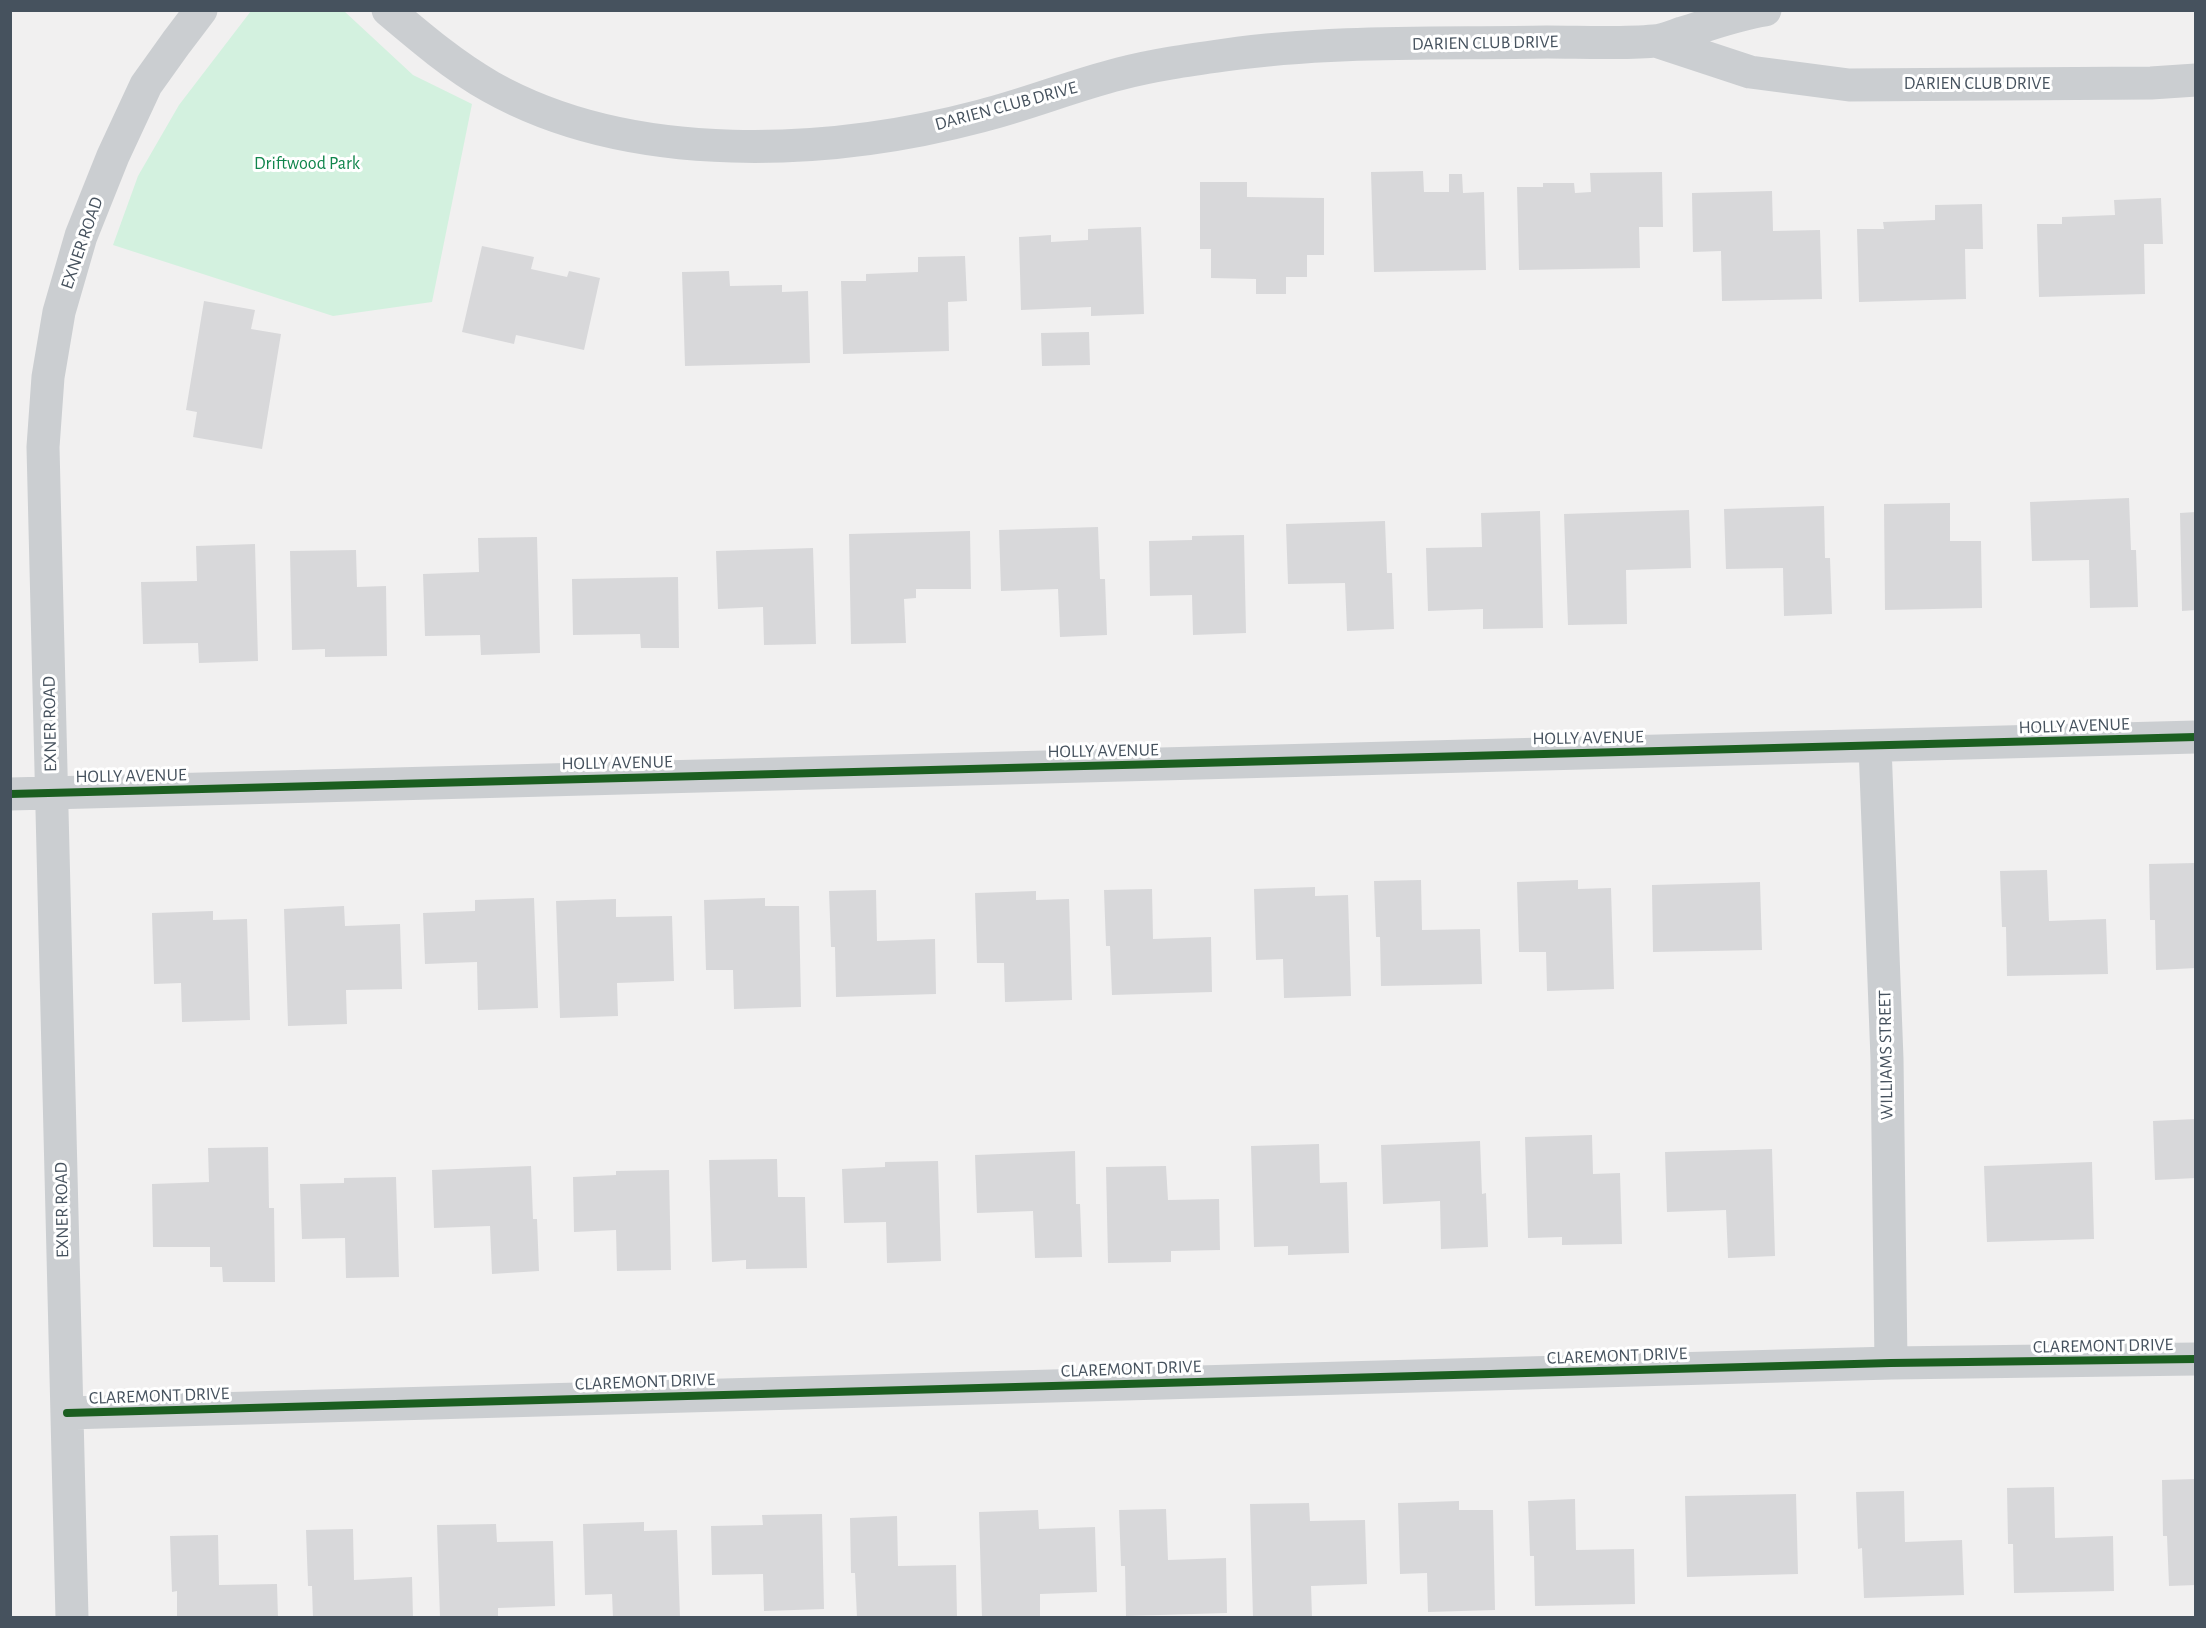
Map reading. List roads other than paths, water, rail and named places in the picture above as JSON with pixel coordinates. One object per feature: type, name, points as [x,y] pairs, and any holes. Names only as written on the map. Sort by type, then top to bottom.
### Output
[{"type":"street","name":"EXNER ROAD","points":[[72,1617],[42,447],[48,377],[59,312],[81,236],[113,156],[146,85],[201,10]]},
{"type":"street","name":"DARIEN CLUB DRIVE","points":[[388,10],[459,68],[494,89],[575,123],[620,135],[661,141],[756,146],[803,145],[890,136],[981,116],[1119,74],[1228,54],[1306,45],[1656,41],[1765,10]]},
{"type":"street","name":"DARIEN CLUB DRIVE","points":[[1656,41],[1750,72],[1849,84],[2151,83],[2196,80]]},
{"type":"street","name":"HOLLY AVENUE","points":[[10,794],[2196,737]]},
{"type":"street","name":"WILLIAMS STREET","points":[[1875,746],[1887,1059],[1891,1363]]},
{"type":"street","name":"CLAREMONT DRIVE","points":[[67,1413],[1891,1363],[2196,1359]]},
{"type":"park label","name":"Driftwood Park","points":[[307,164]]}]
